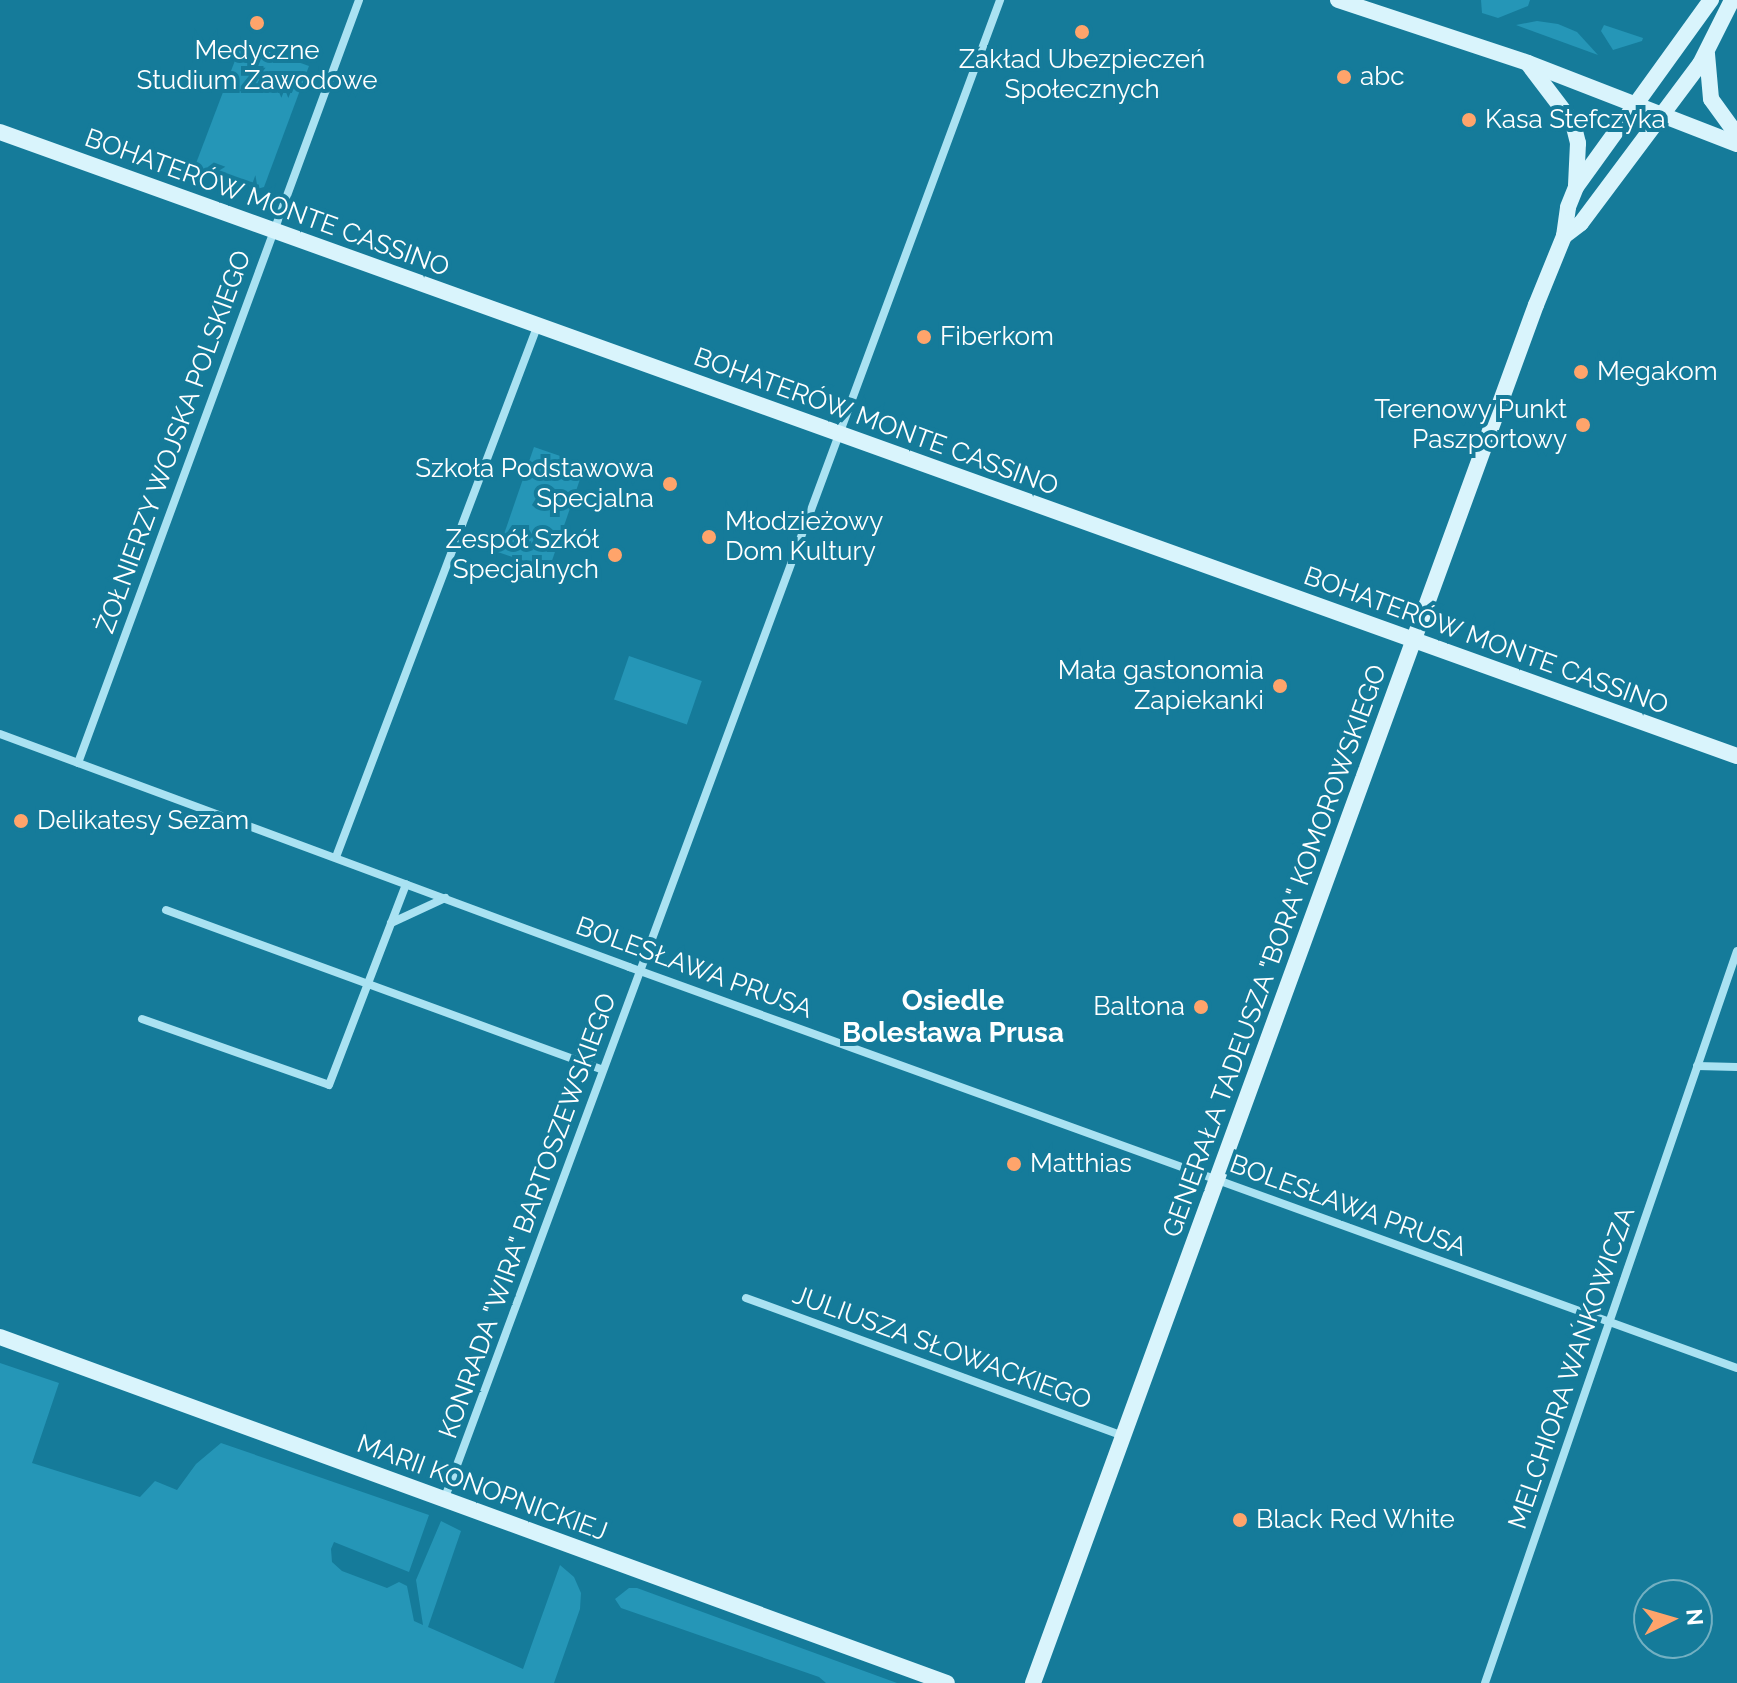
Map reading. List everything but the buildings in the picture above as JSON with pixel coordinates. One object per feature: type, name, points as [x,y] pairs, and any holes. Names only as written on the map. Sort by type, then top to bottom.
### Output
[{"type":"street","name":"ŻOŁNIERZY WOJSKA POLSKIEGO","points":[[78,763],[359,0]]},
{"type":"street","name":"KONRADA \"WIRA\" BARTOSZEWSKIEGO","points":[[444,1500],[1000,0]]},
{"type":"street","points":[[1338,0],[1528,63],[1737,144]]},
{"type":"street","name":"GENERAŁA TADEUSZA \"BORA\" KOMOROWSKIEGO","points":[[1033,1683],[1564,236],[1565,214],[1576,187],[1711,0]]},
{"type":"street","name":"GENERAŁA TADEUSZA \"BORA\" KOMOROWSKIEGO","points":[[1564,236],[1581,223],[1664,115],[1707,53],[1732,0]]},
{"type":"street","points":[[1707,53],[1711,99],[1737,135]]},
{"type":"street","points":[[1528,63],[1573,123],[1578,143],[1576,187]]},
{"type":"street","name":"BOHATERÓW MONTE CASSINO","points":[[0,132],[1737,756]]},
{"type":"street","points":[[336,857],[537,327]]},
{"type":"street","name":"BOLESŁAWA PRUSA","points":[[0,734],[640,971],[1737,1368]]},
{"type":"street","points":[[142,1019],[329,1085],[406,884]]},
{"type":"street","points":[[391,924],[445,898]]},
{"type":"street","points":[[166,910],[603,1070]]},
{"type":"street","name":"MELCHIORA WAŃKOWICZA","points":[[1485,1683],[1737,951]]},
{"type":"street","points":[[1697,1066],[1737,1067]]},
{"type":"street","name":"JULIUSZA SŁOWACKIEGO","points":[[746,1298],[1124,1436]]},
{"type":"street","name":"MARII KONOPNICKIEJ","points":[[0,1337],[947,1683]]},
{"type":"shaded area","points":[[1481,0],[1530,0],[1528,6],[1498,18],[1482,13]]},
{"type":"shaded area","points":[[1537,21],[1558,24],[1577,32],[1598,55],[1516,25]]},
{"type":"shaded area","points":[[1604,25],[1643,38],[1642,41],[1613,50],[1601,31]]},
{"type":"shaded area","points":[[242,42],[309,66],[264,187],[257,189],[195,166]]},
{"type":"shaded area","points":[[534,447],[585,465],[549,570],[498,552]]},
{"type":"shaded area","points":[[629,656],[702,681],[687,725],[614,699]]},
{"type":"shaded area","points":[[0,1363],[59,1383],[32,1463],[140,1497],[155,1481],[177,1490],[196,1464],[221,1443],[429,1515],[409,1572],[334,1542],[331,1549],[332,1562],[342,1571],[387,1588],[399,1582],[407,1586],[414,1621],[423,1625],[416,1580],[441,1521],[461,1531],[428,1627],[523,1669],[560,1565],[574,1577],[581,1593],[580,1609],[554,1683],[0,1683]]},
{"type":"shaded area","points":[[629,1588],[637,1588],[897,1683],[826,1683],[819,1677],[621,1608],[615,1599]]},
{"type":"place","name":"Medyczne Studium Zawodowe","points":[[257,23]]},
{"type":"place","name":"Zakład Ubezpieczeń Społecznych","points":[[1082,32]]},
{"type":"place","name":"abc","points":[[1344,77]]},
{"type":"place","name":"Kasa Stefczyka","points":[[1469,120]]},
{"type":"place","name":"Fiberkom","points":[[924,337]]},
{"type":"place","name":"Megakom","points":[[1581,372]]},
{"type":"place","name":"Terenowy Punkt Paszportowy","points":[[1583,425]]},
{"type":"place","name":"Szkoła Podstawowa Specjalna","points":[[670,484]]},
{"type":"place","name":"Młodzieżowy Dom Kultury","points":[[709,537]]},
{"type":"place","name":"Zespół Szkół Specjalnych","points":[[615,555]]},
{"type":"place","name":"Mała gastonomia Zapiekanki","points":[[1280,686]]},
{"type":"place","name":"Delikatesy Sezam","points":[[21,821]]},
{"type":"place","name":"Baltona","points":[[1201,1007]]},
{"type":"place","name":"Matthias","points":[[1014,1164]]},
{"type":"place","name":"Black Red White","points":[[1240,1520]]},
{"type":"district","name":"Osiedle Bolesława Prusa","points":[[953,1017]]}]
